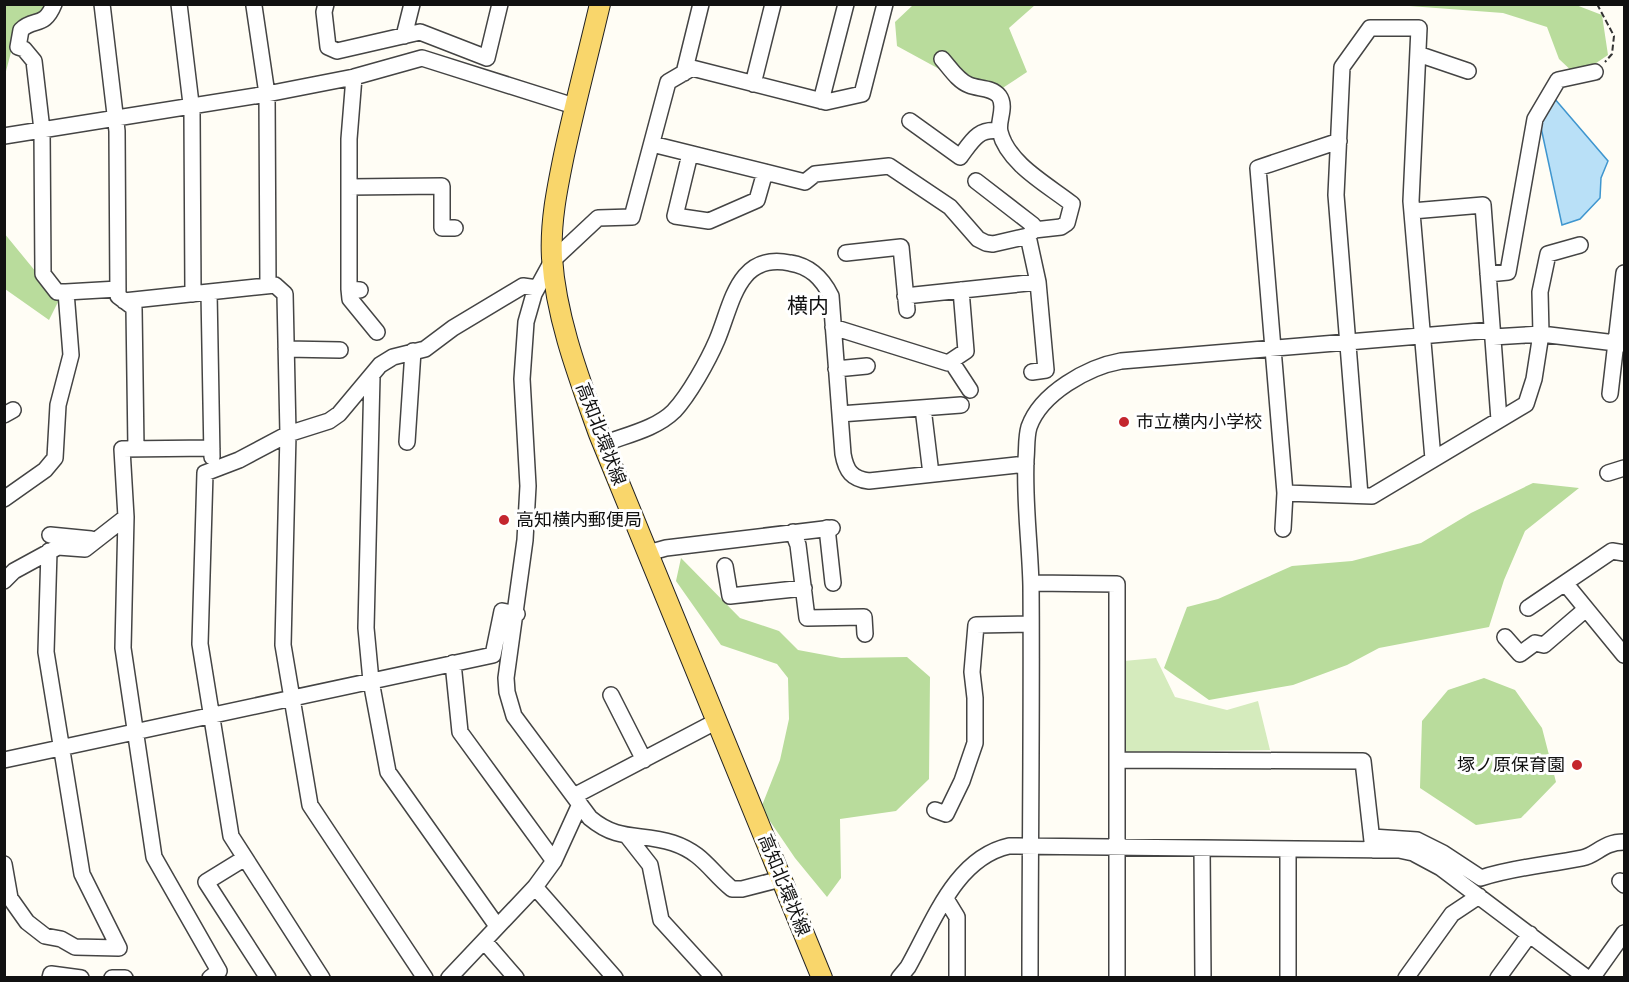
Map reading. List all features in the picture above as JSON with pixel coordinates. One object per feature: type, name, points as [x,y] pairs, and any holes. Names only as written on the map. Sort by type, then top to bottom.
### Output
[{"type":"main road","name":"高知北環状線","points":[[600,4],[574,106],[557,190],[552,261],[579,379],[603,444],[822,978]]},
{"type":"street","points":[[54,4],[50,15],[42,22],[21,30],[18,47],[24,49],[34,61],[42,130],[43,274],[57,292],[121,295],[193,294],[275,285],[285,294],[288,434],[283,645],[310,805],[425,978]]},
{"type":"street","points":[[102,4],[116,119],[121,295],[134,309],[136,449]]},
{"type":"street","points":[[178,4],[191,106],[193,294]]},
{"type":"street","points":[[326,4],[324,12],[327,47],[337,51],[420,32],[487,58],[500,4]]},
{"type":"street","points":[[404,36],[412,4]]},
{"type":"street","points":[[684,73],[701,4]]},
{"type":"street","points":[[753,84],[773,4]]},
{"type":"street","points":[[821,101],[846,4]]},
{"type":"street","points":[[782,879],[742,889],[732,889],[701,858],[676,844],[656,838],[628,837],[598,825],[577,800],[510,706],[506,678],[517,614],[528,486],[522,379],[526,322],[537,288],[552,261],[598,218],[632,217],[668,82],[692,68],[821,101],[862,94],[885,4]]},
{"type":"street","points":[[254,6],[267,94],[268,286]]},
{"type":"street","points":[[1360,495],[1336,195],[1342,66],[1370,28],[1419,28],[1412,211],[1433,459]]},
{"type":"street","points":[[1418,54],[1468,71]]},
{"type":"street","points":[[4,136],[267,94],[354,77],[422,58],[574,106]]},
{"type":"street","points":[[652,144],[805,182],[815,174],[889,166],[950,207],[978,239],[986,243],[993,244],[1061,227],[1067,223],[1072,204],[1015,159],[999,131],[1002,104],[998,95],[987,89],[968,85],[942,59]]},
{"type":"street","points":[[1488,274],[1508,272],[1535,119],[1558,80],[1595,72]]},
{"type":"street","points":[[354,77],[349,140],[349,187],[355,290],[350,299],[377,332]]},
{"type":"street","points":[[910,121],[960,157],[979,132],[988,129],[999,131]]},
{"type":"street","points":[[1283,529],[1285,493],[1258,168],[1338,141]]},
{"type":"street","points":[[690,154],[675,216],[709,221],[758,200],[765,172]]},
{"type":"street","points":[[976,181],[1033,225],[1031,233],[1046,370],[1032,372]]},
{"type":"street","points":[[349,187],[442,186],[442,228],[455,228]]},
{"type":"street","points":[[1412,211],[1483,205],[1499,420]]},
{"type":"street","points":[[1285,493],[1372,495],[1526,404],[1534,379],[1540,334],[1540,292],[1548,255],[1580,245]]},
{"type":"street","points":[[846,253],[901,247],[906,303],[962,290],[1038,282]]},
{"type":"street","points":[[603,444],[659,423],[674,411],[713,349],[738,285],[752,270],[763,264],[785,262],[815,273],[831,296],[845,464],[849,473],[856,480],[869,481],[1026,464]]},
{"type":"street","points":[[1610,394],[1620,344],[1624,273]]},
{"type":"street","points":[[322,978],[231,836],[201,644],[205,473],[288,434],[329,421],[339,414],[380,365],[393,357],[425,349],[453,328],[523,286],[537,288]]},
{"type":"street","points":[[833,327],[948,363],[966,351],[962,290]]},
{"type":"street","points":[[4,499],[45,470],[55,458],[58,405],[71,355],[66,292]]},
{"type":"street","points":[[209,292],[213,470]]},
{"type":"street","points":[[1030,978],[1031,583],[1025,511],[1029,430],[1041,405],[1094,368],[1121,361],[1422,336],[1540,334],[1620,344]]},
{"type":"street","points":[[286,349],[340,350]]},
{"type":"street","points":[[407,442],[413,351]]},
{"type":"street","points":[[951,361],[970,390]]},
{"type":"street","points":[[836,369],[867,366]]},
{"type":"street","points":[[372,376],[366,628],[371,681],[388,772],[497,926]]},
{"type":"street","points":[[840,414],[961,405]]},
{"type":"street","points":[[923,408],[931,474]]},
{"type":"street","points":[[210,978],[219,971],[154,857],[123,648],[126,517],[123,449],[212,448]]},
{"type":"street","points":[[1608,473],[1624,468]]},
{"type":"street","points":[[4,580],[14,571],[49,551],[58,548],[84,549],[126,517]]},
{"type":"street","points":[[648,553],[830,528],[833,583]]},
{"type":"street","points":[[793,532],[798,545],[807,618],[864,617],[865,634]]},
{"type":"street","points":[[50,535],[97,539]]},
{"type":"street","points":[[4,864],[10,898],[27,922],[45,936],[61,939],[75,947],[119,948],[82,874],[46,652],[49,551]]},
{"type":"street","points":[[1528,608],[1612,551],[1624,552]]},
{"type":"street","points":[[724,566],[730,596],[804,588]]},
{"type":"street","points":[[1031,583],[1117,584],[1116,978]]},
{"type":"street","points":[[1565,583],[1624,655]]},
{"type":"street","points":[[1505,637],[1520,654],[1535,644],[1544,645],[1586,609]]},
{"type":"street","points":[[4,760],[493,655],[502,611],[517,614]]},
{"type":"street","points":[[935,810],[946,814],[962,781],[975,743],[975,698],[972,672],[976,625],[1030,624]]},
{"type":"street","points":[[453,663],[460,732],[554,861]]},
{"type":"street","points":[[611,695],[644,760]]},
{"type":"street","points":[[449,978],[535,887],[554,861],[577,800],[644,760],[717,721]]},
{"type":"street","points":[[1117,760],[1363,761],[1373,844]]},
{"type":"street","points":[[628,837],[650,865],[661,920],[714,978]]},
{"type":"street","points":[[899,978],[908,967],[959,878],[985,854],[1009,846],[1288,849],[1417,840],[1443,853],[1481,878],[1506,869],[1584,858],[1596,849],[1624,842]]},
{"type":"street","points":[[1373,844],[1413,853],[1441,868],[1589,978],[1624,933]]},
{"type":"street","points":[[1202,848],[1203,978]]},
{"type":"street","points":[[1288,849],[1288,978]]},
{"type":"street","points":[[245,858],[206,882],[268,978]]},
{"type":"street","points":[[535,887],[615,978]]},
{"type":"street","points":[[1406,978],[1452,914],[1479,896]]},
{"type":"street","points":[[946,899],[957,917],[957,978]]},
{"type":"street","points":[[1498,978],[1530,934]]},
{"type":"street","points":[[484,941],[516,978]]},
{"type":"street","points":[[50,978],[51,974],[81,978]]},
{"type":"street","points":[[112,978],[125,978]]},
{"type":"path","points":[[1595,72],[1612,54],[1614,36],[1597,4]]},
{"type":"green space","points":[[5,5],[46,5],[38,20],[18,26],[5,75]]},
{"type":"green space","points":[[913,5],[1035,5],[1009,28],[1027,72],[995,93],[941,70],[897,46],[895,22]]},
{"type":"green space","points":[[1396,5],[1576,5],[1602,15],[1608,55],[1577,76],[1559,59],[1547,27],[1503,13]]},
{"type":"green space","points":[[4,233],[59,300],[49,320],[5,289]]},
{"type":"green space","points":[[1533,483],[1579,488],[1525,531],[1504,580],[1489,627],[1379,648],[1347,665],[1293,685],[1209,700],[1164,668],[1187,607],[1218,599],[1292,566],[1352,561],[1421,543],[1471,513]]},
{"type":"green space","points":[[681,558],[740,618],[779,631],[798,650],[841,658],[907,657],[930,677],[929,779],[896,811],[840,819],[841,878],[827,897],[795,858],[761,808],[780,760],[789,719],[788,678],[777,664],[721,645],[676,581]]},
{"type":"green space","points":[[1156,658],[1175,697],[1227,710],[1258,701],[1270,750],[1124,752],[1124,661]]},
{"type":"green space","points":[[1484,678],[1515,690],[1542,728],[1556,782],[1521,818],[1476,825],[1420,788],[1422,721],[1448,690]]},
{"type":"water","points":[[1554,98],[1608,161],[1601,178],[1600,198],[1580,219],[1562,225],[1540,123]]},
{"type":"place","name":"市立横内小学校","points":[[1124,422]]},
{"type":"place","name":"高知横内郵便局","points":[[504,520]]},
{"type":"place","name":"塚ノ原保育園","points":[[1577,765]]},
{"type":"district","name":"横内","points":[[808,306]]}]
